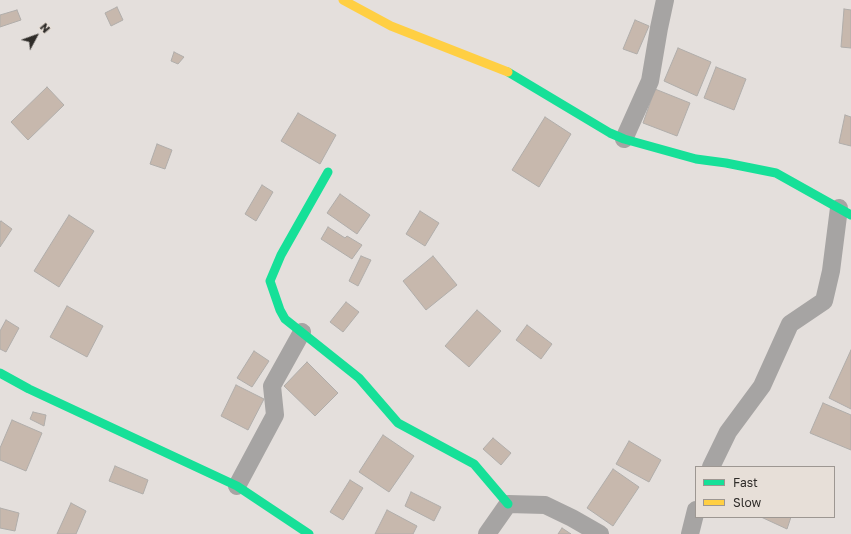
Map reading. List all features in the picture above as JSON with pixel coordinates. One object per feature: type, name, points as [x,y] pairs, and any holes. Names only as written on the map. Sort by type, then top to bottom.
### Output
[{"type":"street","points":[[343,0],[391,26],[503,69],[624,140],[696,159],[726,163],[776,173],[845,212],[824,302],[790,324],[762,386],[728,432],[711,466]]},
{"type":"street","points":[[624,140],[650,81],[665,0]]},
{"type":"street","points":[[328,172],[281,255],[270,281],[280,310],[286,319],[359,378],[398,423],[474,464],[508,504],[545,505],[600,534]]},
{"type":"street","points":[[237,486],[275,415],[272,386],[302,332]]},
{"type":"street","points":[[0,373],[29,389],[237,486],[309,534]]},
{"type":"street","points":[[487,534],[508,504]]},
{"type":"street","points":[[690,534],[695,514]]},
{"type":"building","points":[[117,7],[123,20],[111,26],[105,13]]},
{"type":"building","points":[[844,9],[851,10],[851,48],[841,47]]},
{"type":"building","points":[[17,10],[21,20],[0,27],[0,15]]},
{"type":"building","points":[[635,20],[649,26],[637,54],[623,49]]},
{"type":"building","points":[[678,48],[711,62],[697,96],[664,81]]},
{"type":"building","points":[[174,52],[184,57],[178,64],[171,61]]},
{"type":"building","points":[[716,67],[746,79],[734,110],[704,98]]},
{"type":"building","points":[[47,87],[64,105],[28,140],[11,122]]},
{"type":"building","points":[[655,89],[690,103],[677,136],[643,123]]},
{"type":"building","points":[[298,113],[336,135],[320,164],[281,141]]},
{"type":"building","points":[[845,115],[851,117],[851,146],[839,143]]},
{"type":"building","points":[[545,117],[571,134],[539,187],[512,170]]},
{"type":"building","points":[[157,144],[172,150],[165,169],[150,164]]},
{"type":"building","points":[[262,185],[273,192],[256,221],[245,214]]},
{"type":"building","points":[[340,194],[370,215],[357,234],[327,213]]},
{"type":"building","points":[[420,211],[439,223],[425,246],[406,234]]},
{"type":"building","points":[[69,215],[94,231],[59,287],[34,271]]},
{"type":"building","points":[[1,221],[12,229],[0,247],[0,222]]},
{"type":"building","points":[[328,227],[345,238],[347,236],[362,245],[352,259],[321,239]]},
{"type":"building","points":[[361,256],[371,260],[358,286],[349,281]]},
{"type":"building","points":[[433,256],[457,285],[426,310],[403,281]]},
{"type":"building","points":[[346,302],[359,312],[343,332],[330,322]]},
{"type":"building","points":[[67,306],[103,326],[87,357],[50,337]]},
{"type":"building","points":[[477,310],[501,331],[469,367],[445,346]]},
{"type":"building","points":[[6,320],[19,328],[6,352],[0,349],[0,331]]},
{"type":"building","points":[[527,325],[552,344],[541,359],[516,340]]},
{"type":"building","points":[[851,350],[851,409],[829,398]]},
{"type":"building","points":[[254,351],[269,361],[252,387],[237,378]]},
{"type":"building","points":[[307,362],[338,393],[315,416],[284,386]]},
{"type":"building","points":[[236,385],[264,399],[248,430],[221,416]]},
{"type":"building","points":[[823,403],[851,415],[851,450],[810,433]]},
{"type":"building","points":[[33,412],[46,415],[44,426],[30,419]]},
{"type":"building","points":[[12,420],[42,433],[26,471],[0,460],[0,448]]},
{"type":"building","points":[[383,435],[414,456],[389,492],[359,472]]},
{"type":"building","points":[[493,438],[511,453],[501,465],[483,449]]},
{"type":"building","points":[[629,441],[661,460],[649,482],[616,464]]},
{"type":"building","points":[[115,466],[148,480],[143,494],[109,481]]},
{"type":"building","points":[[613,469],[639,487],[613,526],[587,508]]},
{"type":"building","points":[[350,480],[363,488],[343,520],[330,512]]},
{"type":"building","points":[[411,492],[441,507],[434,521],[405,506]]},
{"type":"building","points":[[71,503],[86,511],[76,534],[57,534]]},
{"type":"building","points":[[0,508],[19,513],[15,531],[0,528]]},
{"type":"building","points":[[387,510],[417,526],[413,534],[375,534]]},
{"type":"building","points":[[763,518],[791,518],[787,529]]},
{"type":"building","points":[[562,528],[571,534],[558,534]]},
{"type":"traffic: fast","points":[[508,72],[610,133],[624,139],[696,159],[726,163],[776,173],[851,215]]},
{"type":"traffic: fast","points":[[328,172],[281,255],[270,281],[280,310],[285,319],[359,378],[398,423],[474,464],[508,504]]},
{"type":"traffic: fast","points":[[0,373],[29,389],[237,486],[309,534]]},
{"type":"traffic: slow","points":[[343,0],[391,26],[508,72]]}]
